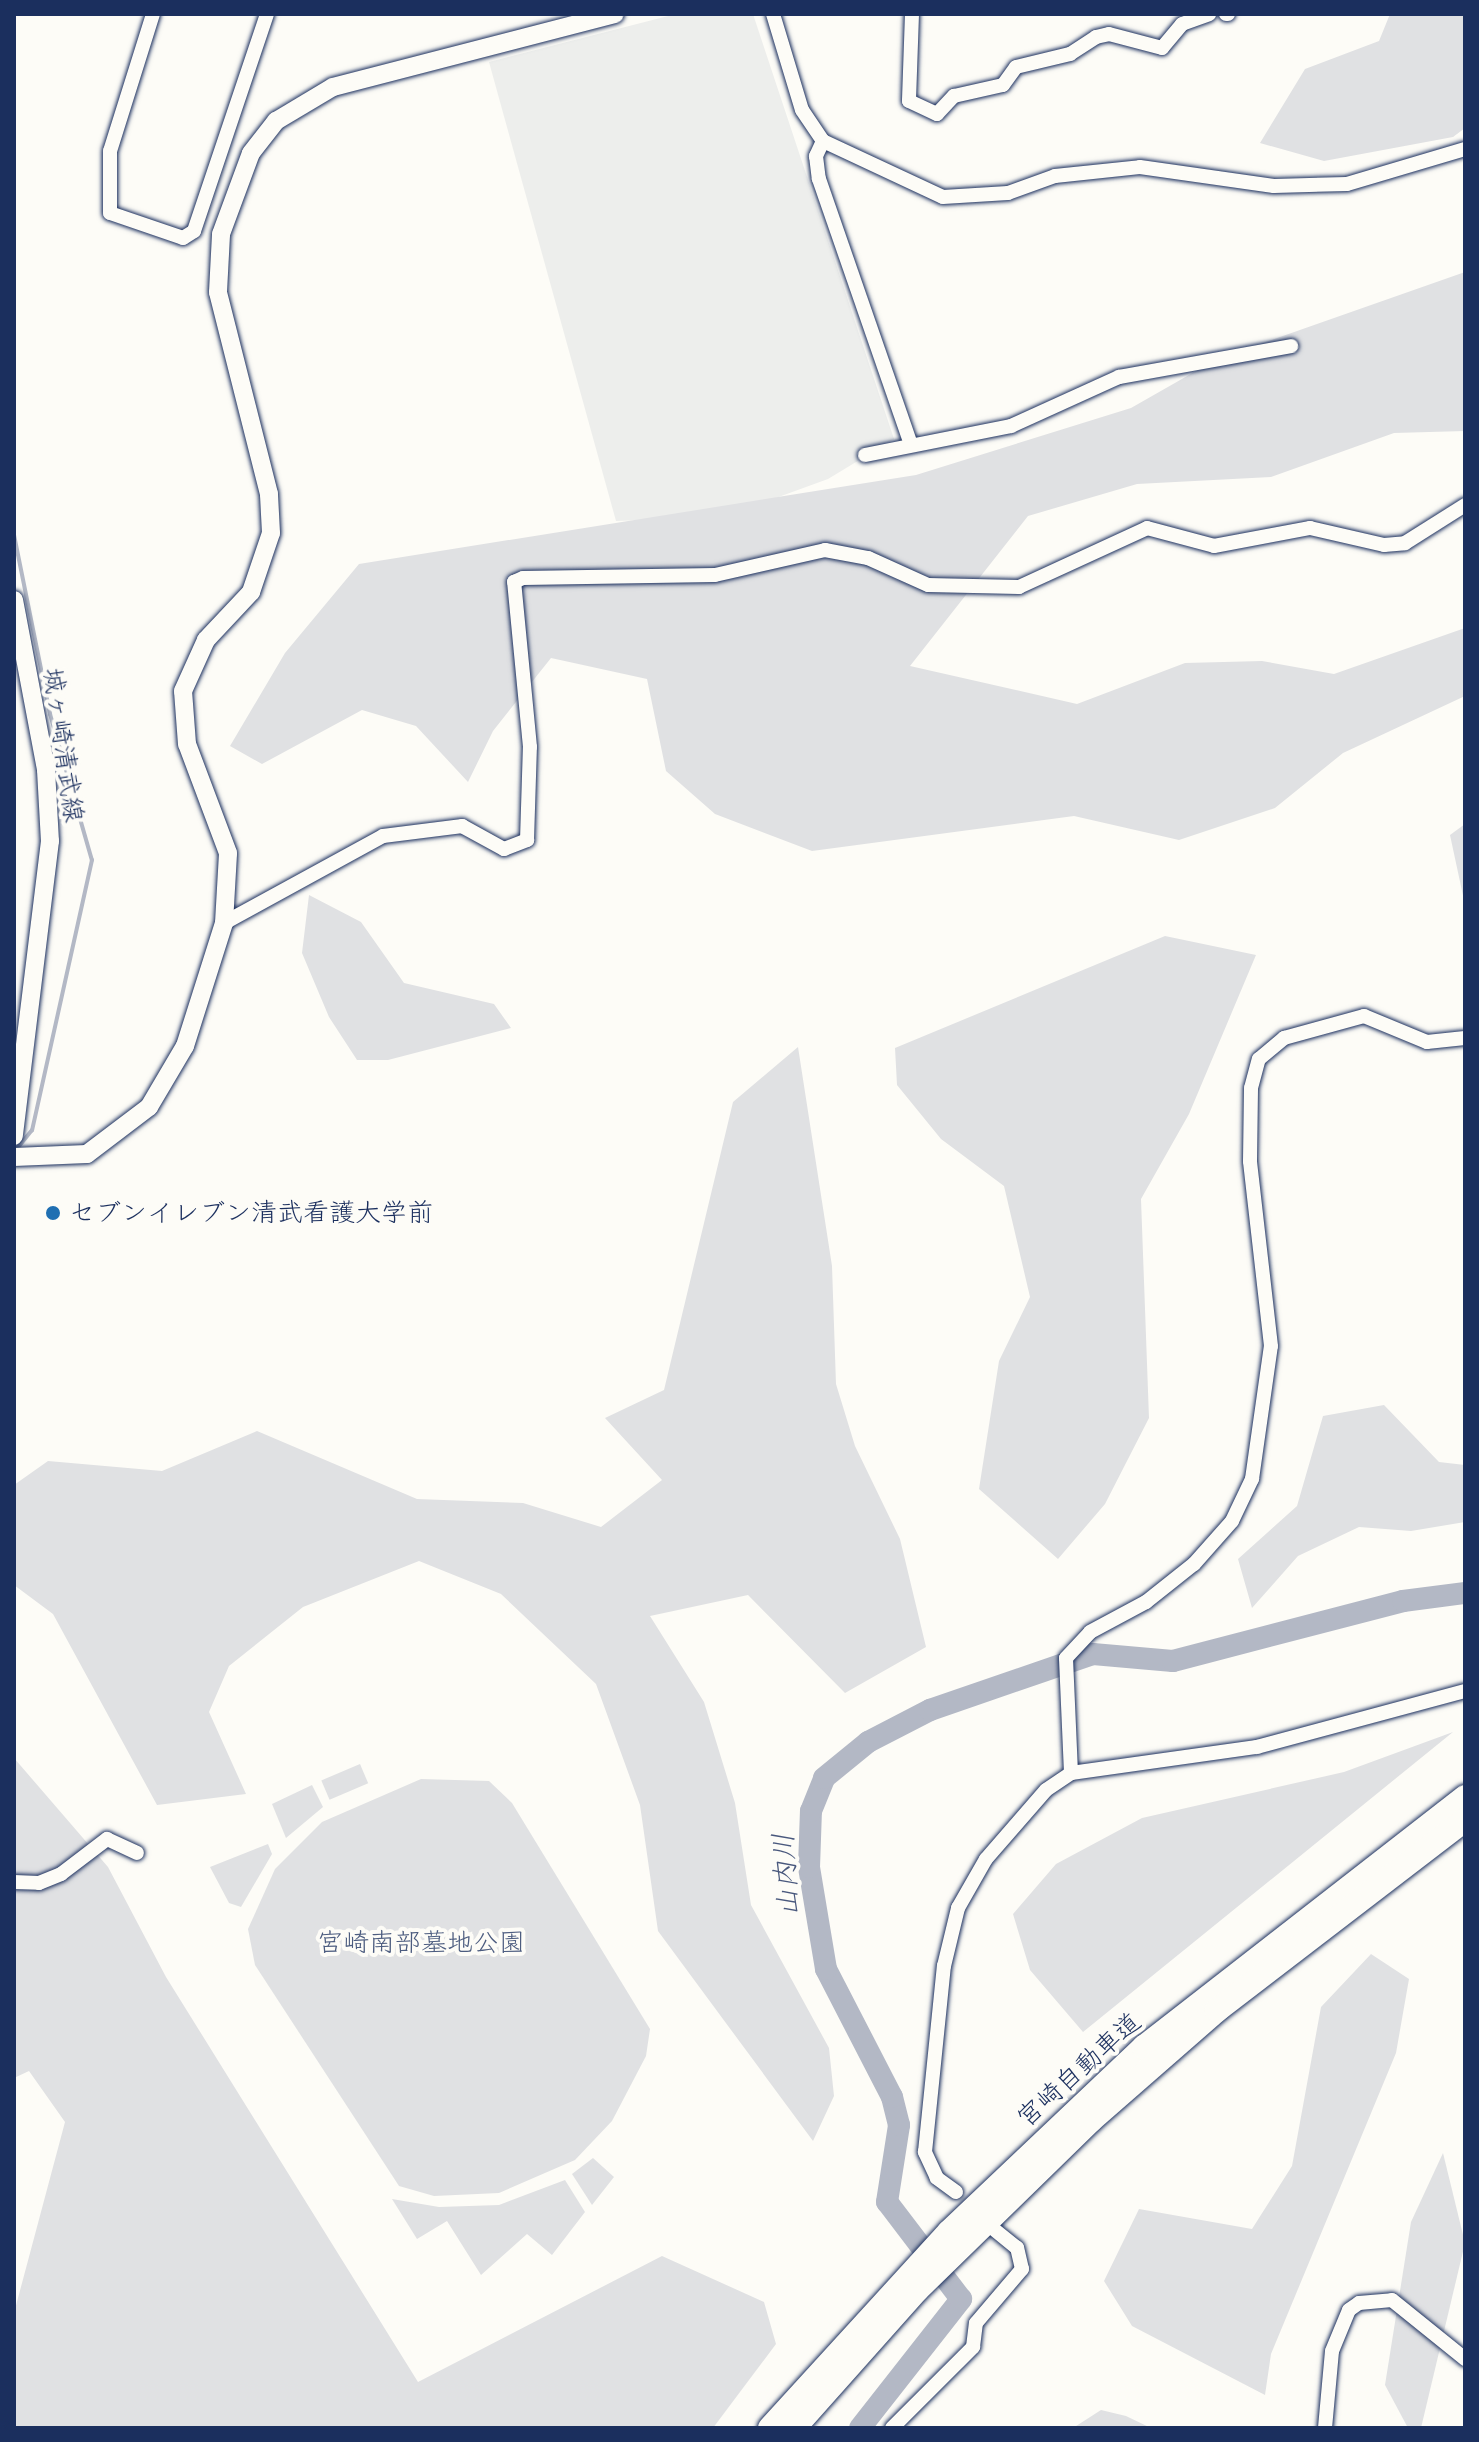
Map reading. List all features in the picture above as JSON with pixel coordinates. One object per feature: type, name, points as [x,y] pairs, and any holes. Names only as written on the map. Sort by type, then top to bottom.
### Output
[{"type":"highway","name":"宮崎自動車道","points":[[770,2428],[949,2232],[1144,2047],[1465,1797]]},
{"type":"highway","name":"宮崎自動車道","points":[[794,2428],[917,2290],[1091,2120],[1217,2010],[1465,1820]]},
{"type":"street","points":[[153,14],[110,151],[110,213],[183,238],[194,231],[267,14]]},
{"type":"street","points":[[14,1157],[87,1154],[149,1107],[185,1046],[224,923],[228,853],[182,724],[187,672],[251,592],[271,533],[269,494],[218,292],[221,234],[239,179],[262,135],[314,95],[615,14]]},
{"type":"street","points":[[773,14],[802,110],[823,141],[943,197],[1008,193],[1055,176],[1140,167],[1274,186],[1347,184],[1465,149]]},
{"type":"street","points":[[912,14],[909,101],[937,114],[954,96],[1003,85],[1016,67],[1070,54],[1096,37],[1109,34],[1162,48],[1182,24],[1209,14]]},
{"type":"street","points":[[823,141],[816,156],[819,179],[910,442]]},
{"type":"street","points":[[865,455],[910,442],[1011,426],[1119,377],[1291,346]]},
{"type":"street","points":[[224,923],[383,836],[462,826],[504,849],[527,840],[530,747],[514,582],[523,578],[700,577],[837,550],[934,586],[1019,587],[1147,528],[1214,546],[1310,528],[1384,545],[1405,543],[1465,505]]},
{"type":"street","name":"城ヶ崎清武線","points":[[14,600],[46,770],[50,841],[14,1136]]},
{"type":"street","points":[[1071,1773],[1066,1658],[1102,1623],[1158,1594],[1219,1538],[1244,1498],[1258,1455],[1271,1346],[1250,1161],[1251,1088],[1259,1059],[1284,1038],[1364,1016],[1427,1042],[1465,1038]]},
{"type":"street","points":[[956,2192],[937,2178],[925,2152],[944,1966],[958,1908],[986,1859],[1046,1790],[1071,1773],[1257,1747],[1465,1691]]},
{"type":"street","points":[[14,1882],[39,1883],[61,1874],[107,1839],[137,1853]]},
{"type":"street","points":[[892,2428],[973,2347],[976,2323],[1022,2269],[1017,2248],[995,2230]]},
{"type":"street","points":[[1325,2428],[1332,2351],[1349,2310],[1359,2303],[1392,2300],[1465,2359]]},
{"type":"shaded area","points":[[676,14],[753,14],[894,439],[828,479],[723,517],[616,521],[489,62]]},
{"type":"green space","points":[[1390,14],[1465,14],[1465,128],[1453,137],[1324,161],[1260,143],[1305,69],[1379,41]]},
{"type":"green space","points":[[1465,272],[1465,431],[1394,433],[1271,477],[1137,484],[1028,516],[910,666],[1077,704],[1185,663],[1262,661],[1334,674],[1465,628],[1465,696],[1343,753],[1275,808],[1179,840],[1074,816],[812,851],[715,814],[666,771],[647,679],[551,658],[493,731],[468,782],[416,726],[362,710],[262,764],[230,746],[285,653],[359,564],[916,475],[1131,408],[1217,359]]},
{"type":"green space","points":[[1465,824],[1465,905],[1450,835]]},
{"type":"green space","points":[[309,895],[361,922],[404,983],[494,1004],[511,1028],[388,1060],[357,1060],[329,1017],[302,953]]},
{"type":"green space","points":[[1165,936],[1256,955],[1189,1114],[1141,1199],[1149,1418],[1105,1504],[1058,1559],[979,1489],[999,1361],[1030,1297],[1004,1186],[941,1139],[897,1085],[895,1048]]},
{"type":"green space","points":[[798,1047],[832,1266],[836,1384],[855,1446],[900,1539],[926,1647],[845,1693],[748,1595],[650,1616],[704,1702],[735,1803],[751,1905],[829,2048],[834,2096],[813,2141],[658,1931],[640,1805],[596,1684],[501,1594],[419,1561],[303,1607],[229,1666],[209,1712],[246,1794],[157,1805],[53,1614],[14,1585],[14,1485],[48,1461],[162,1471],[257,1431],[417,1499],[523,1503],[601,1527],[662,1480],[605,1418],[664,1390],[733,1102]]},
{"type":"green space","points":[[1384,1405],[1439,1462],[1465,1465],[1465,1522],[1411,1531],[1359,1527],[1298,1556],[1252,1608],[1238,1559],[1297,1506],[1323,1416]]},
{"type":"green space","points":[[1453,1732],[1083,2032],[1030,1970],[1013,1914],[1056,1864],[1142,1818],[1344,1772]]},
{"type":"green space","points":[[14,1758],[108,1867],[166,1977],[418,2382],[662,2256],[764,2302],[776,2344],[713,2428],[14,2428],[14,2313],[65,2122],[29,2071],[14,2078]]},
{"type":"green space","points":[[360,1764],[368,1783],[330,1800],[321,1780]]},
{"type":"green space","name":"宮崎南部墓地公園","points":[[421,1779],[489,1781],[512,1803],[650,2029],[646,2056],[612,2121],[575,2160],[499,2193],[434,2196],[399,2186],[255,1965],[248,1929],[275,1869],[322,1822]]},
{"type":"green space","points":[[312,1785],[323,1807],[286,1838],[272,1804]]},
{"type":"green space","points":[[268,1844],[272,1854],[241,1907],[229,1903],[210,1867]]},
{"type":"green space","points":[[1371,1954],[1409,1979],[1396,2053],[1271,2354],[1265,2395],[1132,2326],[1104,2281],[1139,2209],[1252,2229],[1292,2166],[1321,2007]]},
{"type":"green space","points":[[1443,2153],[1465,2243],[1421,2428],[1408,2428],[1385,2385],[1411,2222]]},
{"type":"green space","points":[[593,2158],[614,2177],[592,2205],[572,2174]]},
{"type":"green space","points":[[565,2180],[585,2212],[552,2255],[527,2234],[481,2275],[447,2221],[417,2239],[392,2199],[439,2207],[499,2205]]},
{"type":"green space","points":[[1101,2410],[1126,2416],[1151,2428],[1073,2428]]},
{"type":"waterway","points":[[14,535],[50,714],[92,860],[32,1130],[16,1150]]},
{"type":"waterway","name":"山内川","points":[[860,2428],[961,2299],[887,2202],[899,2125],[892,2097],[826,1969],[809,1867],[811,1811],[824,1778],[868,1742],[930,1710],[1093,1654],[1173,1661],[1403,1601],[1465,1593]]},
{"type":"place","name":"セブンイレブン清武看護大学前","points":[[53,1213]]}]
